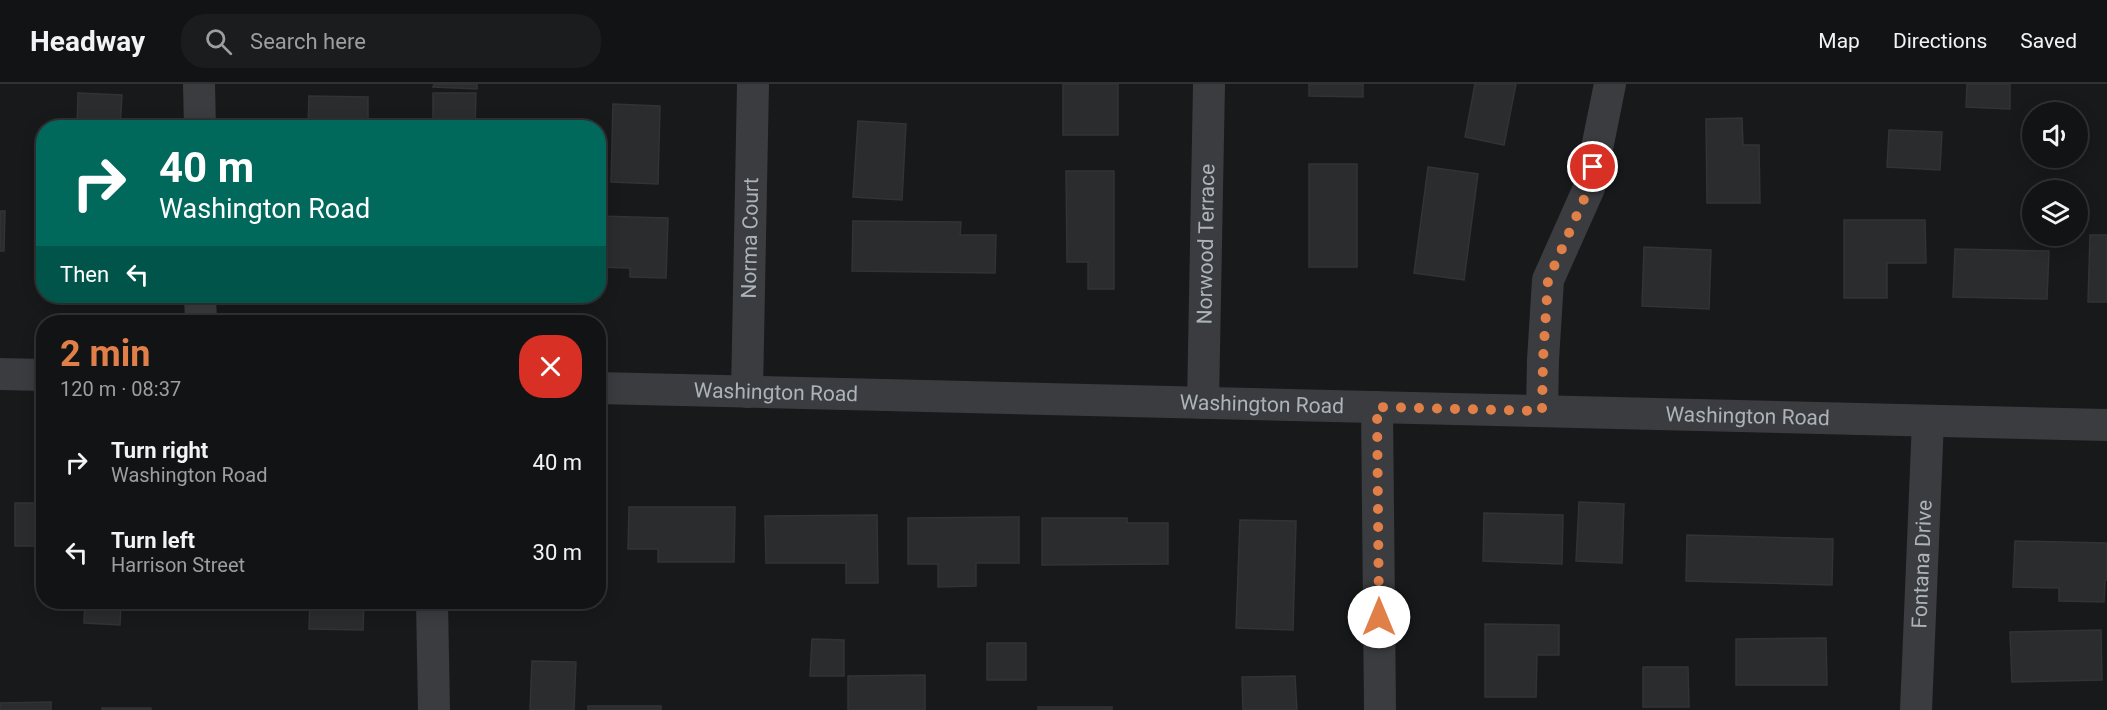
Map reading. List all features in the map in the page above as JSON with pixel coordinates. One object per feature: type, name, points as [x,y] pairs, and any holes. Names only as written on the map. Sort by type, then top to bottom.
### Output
[{"type":"street","points":[[199,84],[200,120]]},
{"type":"street","name":"Norma Court","points":[[747,392],[753,84]]},
{"type":"street","name":"Norwood Terrace","points":[[1203,403],[1209,84]]},
{"type":"street","points":[[1542,411],[1548,280],[1589,188],[1610,84]]},
{"type":"street","points":[[0,374],[36,375]]},
{"type":"street","name":"Washington Road","points":[[606,388],[2107,425]]},
{"type":"street","points":[[1377,407],[1380,710]]},
{"type":"street","name":"Fontana Drive","points":[[1916,710],[1929,421]]},
{"type":"street","points":[[432,609],[434,710]]},
{"type":"building","points":[[434,84],[477,84],[477,89],[433,87]]},
{"type":"building","points":[[1063,84],[1118,84],[1118,135],[1063,135]]},
{"type":"building","points":[[1309,84],[1363,84],[1363,97],[1309,96]]},
{"type":"building","points":[[1475,84],[1516,84],[1504,145],[1465,137]]},
{"type":"building","points":[[1967,84],[2010,84],[2010,109],[1966,107]]},
{"type":"building","points":[[78,93],[122,95],[120,120],[77,120]]},
{"type":"building","points":[[433,93],[476,93],[475,120],[433,120]]},
{"type":"building","points":[[309,96],[368,97],[368,120],[308,120]]},
{"type":"building","points":[[613,104],[660,106],[658,184],[611,182]]},
{"type":"building","points":[[1742,118],[1743,145],[1759,145],[1760,203],[1707,203],[1706,119]]},
{"type":"building","points":[[858,121],[906,124],[902,200],[853,197]]},
{"type":"building","points":[[1889,130],[1942,132],[1940,170],[1887,167]]},
{"type":"building","points":[[1309,164],[1357,164],[1357,267],[1309,267]]},
{"type":"building","points":[[1428,167],[1478,174],[1464,280],[1414,273]]},
{"type":"building","points":[[1066,171],[1114,171],[1114,289],[1088,289],[1088,262],[1067,262]]},
{"type":"building","points":[[0,211],[5,211],[4,251],[0,251]]},
{"type":"building","points":[[606,216],[668,218],[666,278],[630,277],[630,268],[606,267]]},
{"type":"building","points":[[1844,220],[1925,220],[1926,263],[1887,263],[1887,298],[1844,298]]},
{"type":"building","points":[[853,221],[961,222],[960,235],[996,235],[995,273],[852,271]]},
{"type":"building","points":[[2090,235],[2107,235],[2107,302],[2088,302]]},
{"type":"building","points":[[1644,247],[1711,250],[1709,309],[1642,306]]},
{"type":"building","points":[[1955,249],[2049,251],[2047,299],[1953,297]]},
{"type":"building","points":[[1579,502],[1624,504],[1622,563],[1576,561]]},
{"type":"building","points":[[15,503],[36,503],[36,546],[15,546]]},
{"type":"building","points":[[629,507],[735,507],[734,562],[658,562],[658,549],[628,549]]},
{"type":"building","points":[[1484,513],[1563,515],[1562,564],[1483,561]]},
{"type":"building","points":[[877,515],[878,583],[846,583],[846,563],[766,563],[765,516]]},
{"type":"building","points":[[1019,517],[1019,563],[976,563],[976,586],[938,587],[938,564],[908,564],[908,518]]},
{"type":"building","points":[[1042,518],[1127,518],[1127,523],[1168,523],[1168,564],[1042,565]]},
{"type":"building","points":[[1240,520],[1296,521],[1293,630],[1236,628]]},
{"type":"building","points":[[1687,535],[1833,539],[1832,585],[1686,581]]},
{"type":"building","points":[[2015,541],[2107,543],[2107,580],[2105,580],[2104,602],[2059,601],[2059,588],[2013,587]]},
{"type":"building","points":[[85,609],[121,609],[120,625],[84,623]]},
{"type":"building","points":[[310,609],[364,609],[363,630],[309,629]]},
{"type":"building","points":[[1485,624],[1559,625],[1559,655],[1537,655],[1536,697],[1485,697]]},
{"type":"building","points":[[2101,630],[2102,680],[2012,682],[2010,632]]},
{"type":"building","points":[[1826,638],[1827,685],[1736,685],[1736,639]]},
{"type":"building","points":[[812,639],[844,640],[844,676],[810,676]]},
{"type":"building","points":[[987,643],[1026,643],[1026,680],[987,680]]},
{"type":"building","points":[[532,661],[576,662],[574,710],[530,710]]},
{"type":"building","points":[[1643,667],[1688,667],[1689,707],[1643,707]]},
{"type":"building","points":[[925,675],[925,710],[848,710],[848,676]]},
{"type":"building","points":[[1295,676],[1297,710],[1243,710],[1242,677]]},
{"type":"building","points":[[51,702],[51,710],[0,710],[0,703]]},
{"type":"building","points":[[588,706],[661,706],[661,710],[588,710]]},
{"type":"building","points":[[1038,707],[1112,707],[1112,710],[1038,710]]},
{"type":"building","points":[[102,708],[151,708],[151,710],[102,710]]},
{"type":"route","points":[[1379,617],[1377,407],[1542,411],[1548,280],[1589,188],[1593,167]]}]
